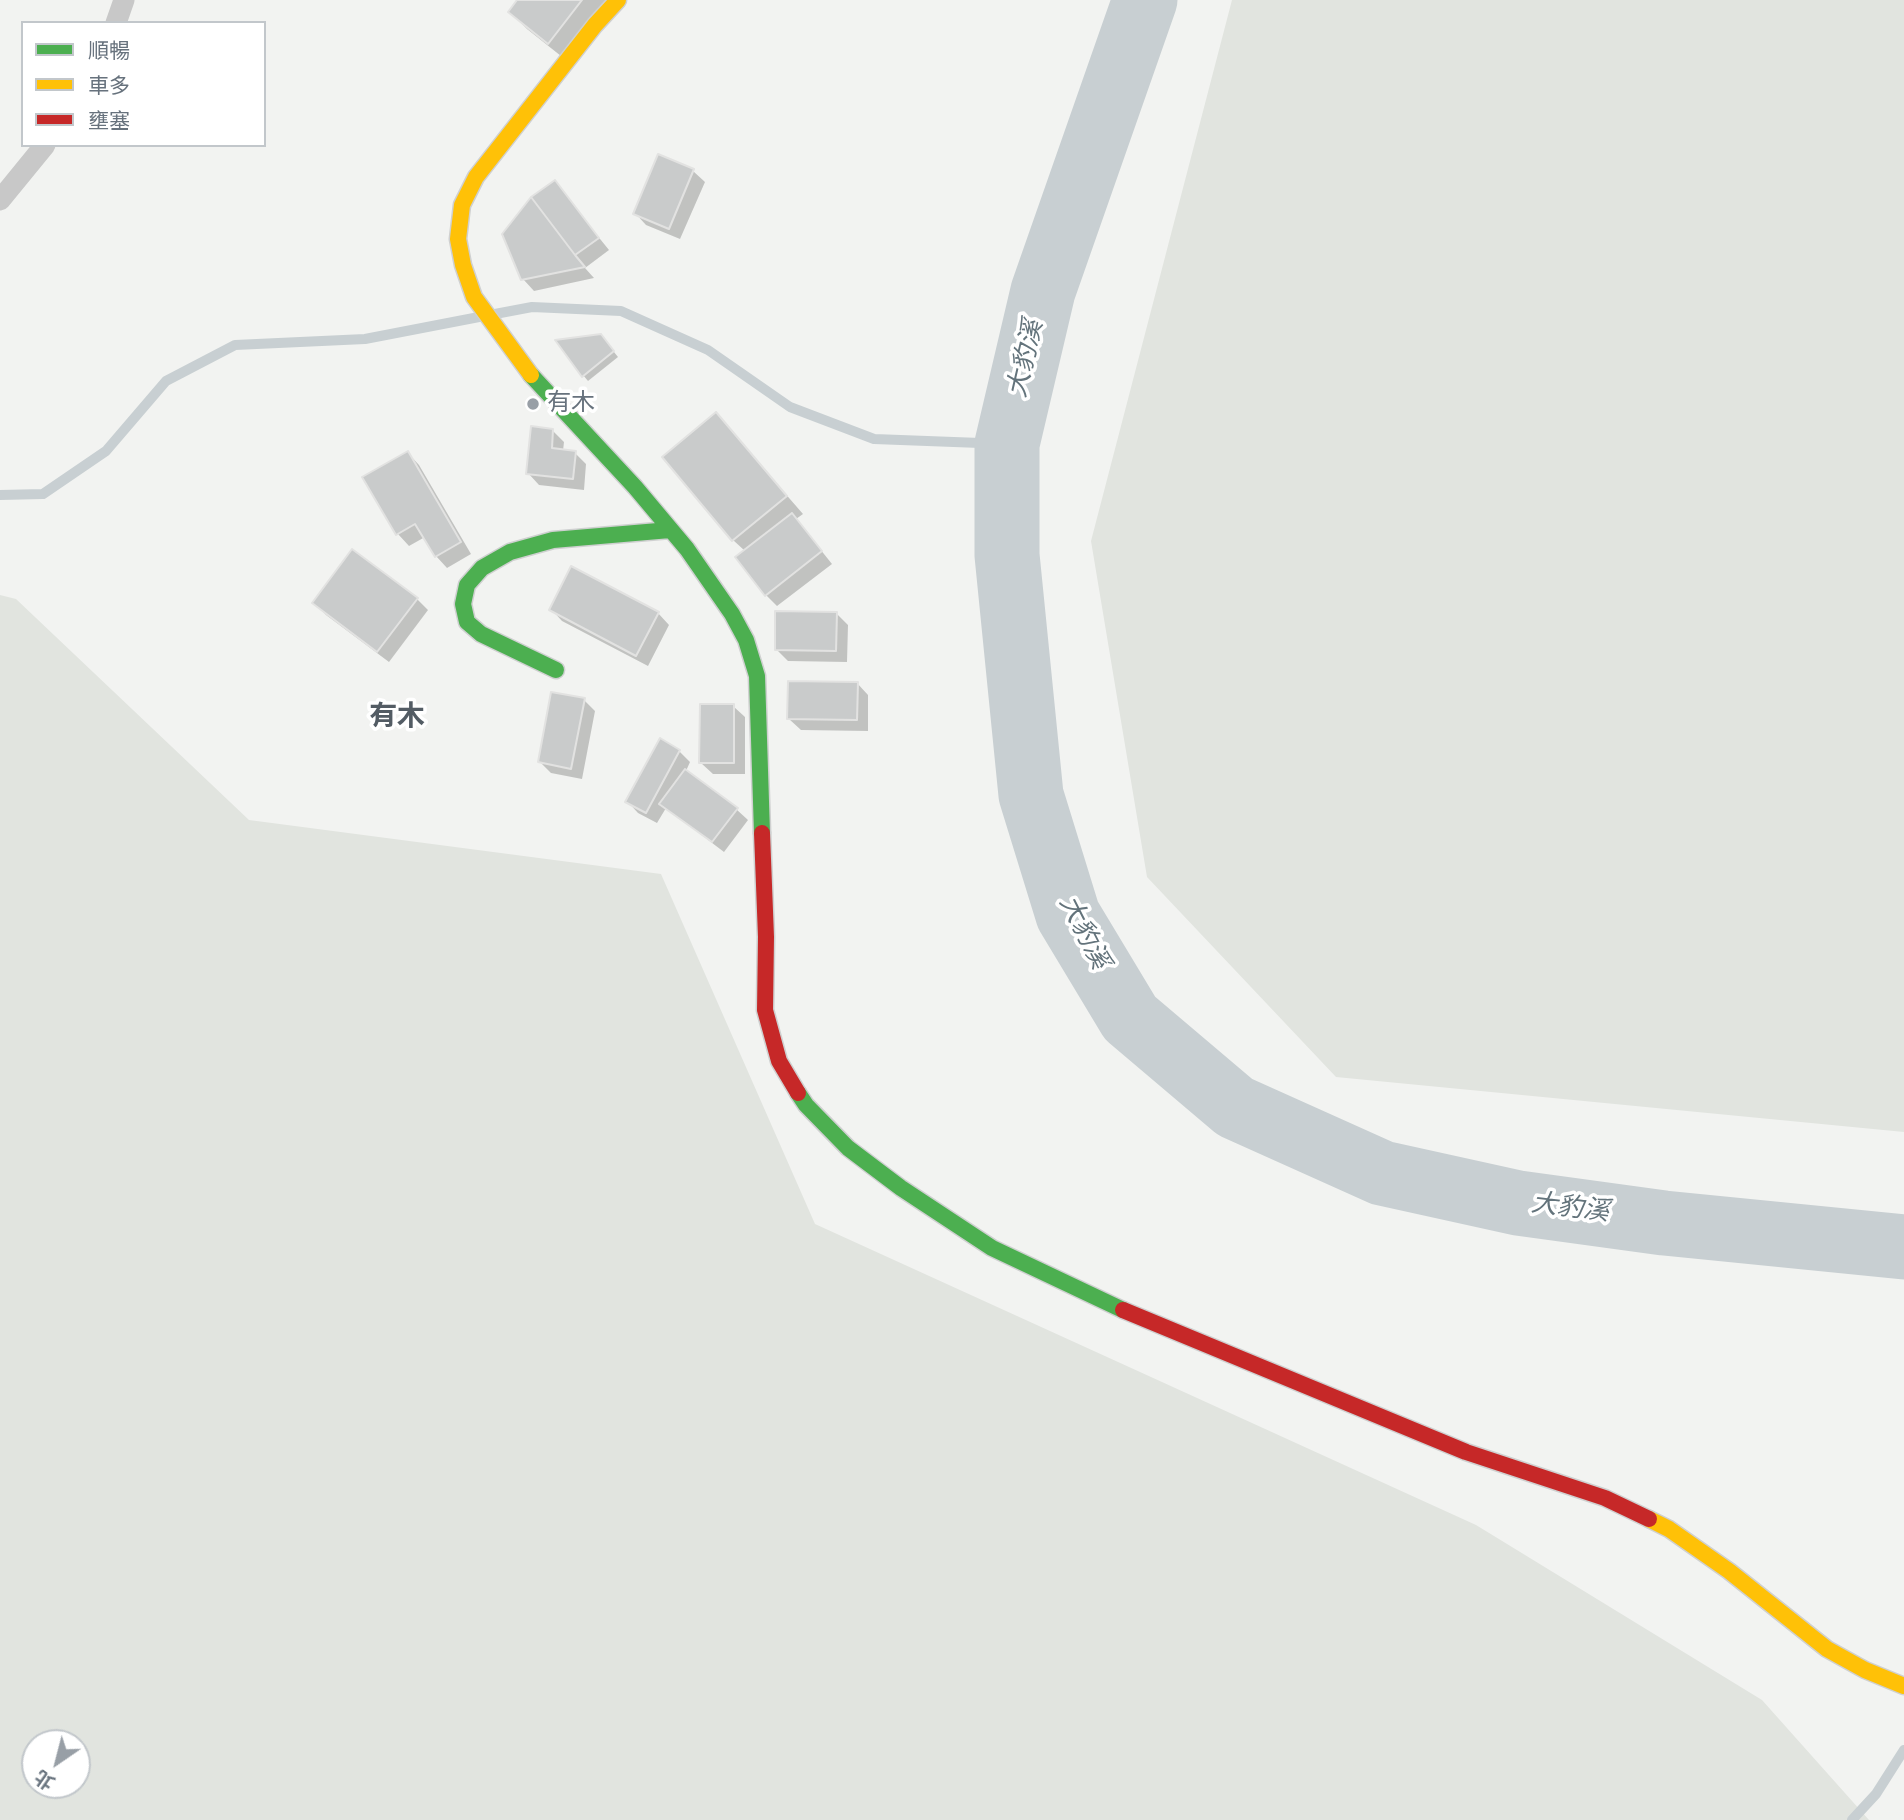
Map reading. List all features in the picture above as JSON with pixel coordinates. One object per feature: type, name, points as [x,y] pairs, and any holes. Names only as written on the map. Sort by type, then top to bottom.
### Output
[{"type":"street","points":[[618,0],[595,25],[476,177],[462,205],[457,239],[474,297],[525,369],[635,487],[732,614],[746,640],[757,676],[766,937],[765,1010],[779,1061],[807,1105],[848,1148],[901,1188],[992,1248],[1094,1298],[1466,1452],[1605,1498],[1669,1529],[1730,1571],[1827,1649],[1904,1686]]},
{"type":"street","points":[[556,670],[481,634],[467,622],[463,604],[467,585],[482,568],[510,552],[553,540],[670,530]]},
{"type":"lane","points":[[117,21],[124,0]]},
{"type":"lane","points":[[0,200],[43,147]]},
{"type":"shaded area","points":[[1232,0],[1904,0],[1904,1132],[1336,1077],[1147,877],[1091,541]]},
{"type":"shaded area","points":[[0,595],[16,599],[249,820],[661,874],[815,1224],[1476,1525],[1762,1700],[1869,1820],[0,1820]]},
{"type":"building","points":[[517,0],[582,0],[548,44],[508,12]]},
{"type":"building","points":[[658,154],[694,169],[669,229],[633,214]]},
{"type":"building","points":[[555,180],[599,238],[575,255],[531,197]]},
{"type":"building","points":[[531,197],[585,267],[521,280],[502,234]]},
{"type":"building","points":[[601,334],[614,351],[582,377],[555,340]]},
{"type":"building","points":[[716,412],[787,496],[732,541],[662,457]]},
{"type":"building","points":[[531,426],[553,429],[552,448],[576,451],[573,479],[526,474]]},
{"type":"building","points":[[408,451],[461,542],[435,557],[415,524],[396,535],[362,477]]},
{"type":"building","points":[[792,513],[822,551],[765,596],[735,557]]},
{"type":"building","points":[[352,549],[418,598],[377,652],[312,603]]},
{"type":"building","points":[[571,566],[659,612],[636,656],[549,610]]},
{"type":"building","points":[[775,611],[837,612],[836,651],[775,650]]},
{"type":"building","points":[[788,681],[858,682],[857,720],[787,719]]},
{"type":"building","points":[[551,692],[585,698],[571,769],[538,762]]},
{"type":"building","points":[[700,704],[734,704],[734,763],[699,763]]},
{"type":"building","points":[[660,738],[680,750],[646,813],[625,802]]},
{"type":"building","points":[[685,769],[738,808],[712,842],[659,804]]},
{"type":"waterway","name":"大豹溪","points":[[1145,0],[1043,291],[1007,444],[1007,555],[1031,795],[1068,915],[1130,1018],[1235,1107],[1382,1173],[1518,1203],[1664,1223],[1904,1247]]},
{"type":"waterway","points":[[495,314],[532,307],[621,311],[708,350],[790,407],[874,439],[1007,444]]},
{"type":"waterway","points":[[0,495],[43,494],[106,451],[166,381],[235,345],[365,339],[479,317]]},
{"type":"waterway","points":[[1852,1820],[1876,1794],[1904,1750]]},
{"type":"traffic: fast","points":[[531,375],[635,487],[687,549],[732,614],[746,640],[757,676],[762,833]]},
{"type":"traffic: fast","points":[[556,670],[481,634],[467,622],[463,604],[467,585],[482,568],[510,552],[553,540],[670,530]]},
{"type":"traffic: fast","points":[[798,1093],[806,1105],[848,1148],[901,1188],[992,1248],[1123,1310]]},
{"type":"traffic: slow","points":[[531,375],[474,297],[458,239],[462,205],[476,177],[595,25],[618,0]]},
{"type":"traffic: slow","points":[[1649,1519],[1669,1529],[1729,1571],[1827,1649],[1865,1670],[1904,1686]]},
{"type":"traffic: jam","points":[[762,833],[766,937],[765,1010],[779,1061],[798,1093]]},
{"type":"traffic: jam","points":[[1123,1310],[1466,1452],[1605,1498],[1649,1519]]},
{"type":"place","name":"有木","points":[[533,404]]},
{"type":"district","name":"有木","points":[[397,718]]}]
